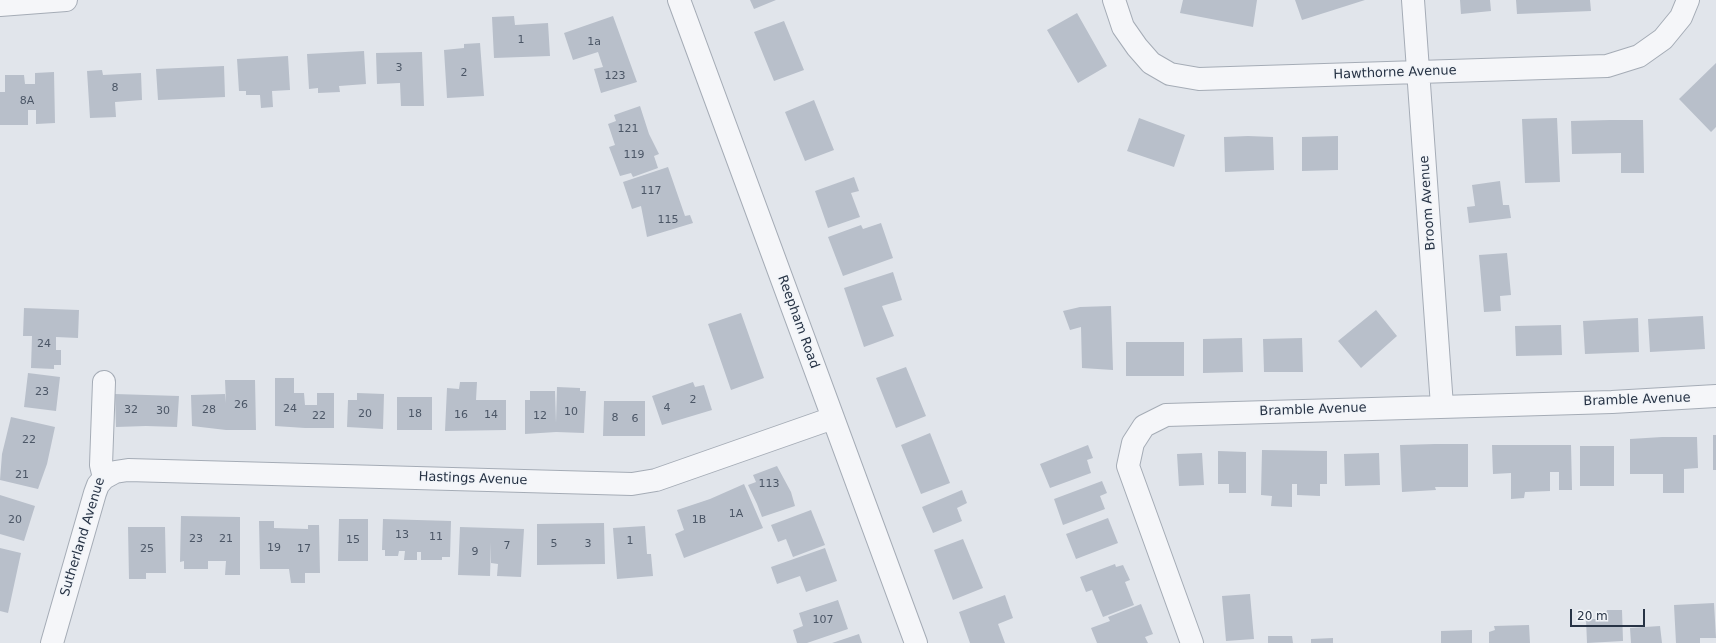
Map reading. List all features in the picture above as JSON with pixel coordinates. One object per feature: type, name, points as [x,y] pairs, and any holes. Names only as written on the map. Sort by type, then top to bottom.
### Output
[{"type":"street","points":[[0,5],[66,0]]},
{"type":"street","name":"Reepham Road","points":[[679,0],[916,643]]},
{"type":"street","name":"Hawthorne Avenue","points":[[1114,0],[1124,27],[1137,48],[1151,63],[1170,74],[1199,79],[1607,66],[1639,56],[1663,39],[1681,18],[1688,0]]},
{"type":"street","name":"Broom Avenue","points":[[1413,0],[1442,406]]},
{"type":"street","name":"Sutherland Avenue","points":[[52,643],[95,493],[98,485],[104,478],[101,465],[104,382]]},
{"type":"street","name":"Bramble Avenue","points":[[1192,643],[1128,466],[1133,443],[1144,426],[1166,415],[1612,402],[1716,396]]},
{"type":"street","name":"Hastings Avenue","points":[[104,478],[115,472],[128,470],[632,484],[656,480],[833,418]]},
{"type":"building","points":[[750,0],[776,0],[754,9]]},
{"type":"building","points":[[1183,0],[1257,0],[1253,27],[1180,13]]},
{"type":"building","points":[[1295,0],[1365,0],[1302,20]]},
{"type":"building","points":[[1460,0],[1490,0],[1491,11],[1461,14]]},
{"type":"building","points":[[1516,0],[1590,0],[1591,11],[1517,14]]},
{"type":"building","points":[[1077,13],[1107,66],[1078,83],[1047,30]]},
{"type":"building","points":[[514,16],[515,25],[548,23],[550,56],[494,58],[492,17]]},
{"type":"building","points":[[613,16],[637,82],[601,93],[594,69],[603,67],[598,52],[573,60],[564,33]]},
{"type":"building","points":[[784,21],[804,70],[774,81],[754,32]]},
{"type":"building","points":[[480,43],[484,96],[447,98],[444,50],[464,48],[464,44]]},
{"type":"building","points":[[364,51],[366,84],[339,86],[340,92],[318,93],[318,88],[309,89],[307,54]]},
{"type":"building","points":[[422,52],[424,106],[401,106],[400,83],[377,84],[376,53]]},
{"type":"building","points":[[288,56],[290,90],[272,91],[273,107],[261,108],[260,95],[246,95],[246,91],[239,91],[237,59]]},
{"type":"building","points":[[1716,63],[1716,127],[1711,132],[1679,99]]},
{"type":"building","points":[[224,66],[225,97],[158,100],[156,69]]},
{"type":"building","points":[[102,70],[103,75],[141,73],[142,100],[115,102],[116,117],[90,118],[87,71]]},
{"type":"building","points":[[54,72],[55,123],[36,124],[36,110],[28,110],[28,125],[0,125],[0,92],[5,92],[5,75],[24,75],[25,84],[35,84],[35,73]]},
{"type":"building","points":[[814,100],[834,150],[805,161],[785,112]]},
{"type":"building","points":[[640,106],[649,134],[659,154],[654,156],[658,168],[633,177],[631,173],[620,176],[609,147],[615,145],[608,124],[616,121],[614,115]]},
{"type":"building","points":[[1139,118],[1185,135],[1174,167],[1127,151]]},
{"type":"building","points":[[1557,118],[1560,182],[1525,183],[1522,119]]},
{"type":"building","points":[[1643,120],[1644,173],[1621,173],[1621,153],[1572,154],[1571,121]]},
{"type":"building","points":[[1338,136],[1338,170],[1302,171],[1302,137]]},
{"type":"building","points":[[1224,137],[1273,137],[1274,170],[1225,172]]},
{"type":"building","points":[[668,167],[685,216],[690,215],[693,223],[647,237],[641,206],[632,209],[623,182]]},
{"type":"building","points":[[854,177],[859,191],[851,193],[860,217],[828,228],[815,191]]},
{"type":"building","points":[[1500,181],[1503,205],[1509,205],[1511,218],[1469,223],[1467,207],[1475,206],[1472,185]]},
{"type":"building","points":[[881,223],[893,258],[843,276],[828,237],[861,225],[863,229]]},
{"type":"building","points":[[1507,253],[1511,295],[1500,296],[1501,311],[1484,312],[1479,255]]},
{"type":"building","points":[[893,272],[902,300],[882,306],[894,336],[864,347],[844,288]]},
{"type":"building","points":[[1111,306],[1113,370],[1082,368],[1081,327],[1070,330],[1063,311],[1080,307]]},
{"type":"building","points":[[24,308],[79,310],[78,338],[56,337],[56,350],[61,350],[61,365],[54,365],[54,369],[31,368],[32,336],[23,336]]},
{"type":"building","points":[[1376,310],[1397,336],[1361,368],[1338,341]]},
{"type":"building","points":[[741,313],[764,378],[731,390],[708,324]]},
{"type":"building","points":[[1703,316],[1705,349],[1650,352],[1648,319]]},
{"type":"building","points":[[1638,318],[1639,352],[1585,354],[1583,321]]},
{"type":"building","points":[[1561,325],[1562,355],[1516,356],[1515,326]]},
{"type":"building","points":[[1242,338],[1243,372],[1203,373],[1203,339]]},
{"type":"building","points":[[1302,338],[1303,372],[1264,372],[1263,339]]},
{"type":"building","points":[[1126,342],[1184,342],[1184,376],[1126,376]]},
{"type":"building","points":[[906,367],[926,416],[896,428],[876,378]]},
{"type":"building","points":[[28,373],[60,377],[56,411],[24,407]]},
{"type":"building","points":[[275,378],[294,378],[294,393],[304,393],[305,405],[317,405],[317,393],[334,393],[334,428],[275,426]]},
{"type":"building","points":[[225,380],[255,380],[256,430],[226,430],[192,426],[191,395],[225,394],[226,403]]},
{"type":"building","points":[[460,382],[477,382],[476,400],[506,400],[506,430],[445,431],[447,388],[459,389]]},
{"type":"building","points":[[693,382],[695,387],[704,385],[712,410],[662,425],[652,396]]},
{"type":"building","points":[[557,387],[580,388],[580,391],[586,391],[584,433],[556,432],[525,434],[525,400],[530,400],[530,391],[555,391],[556,423]]},
{"type":"building","points":[[357,393],[384,394],[383,429],[347,427],[348,400],[357,400]]},
{"type":"building","points":[[115,394],[179,396],[177,427],[116,427]]},
{"type":"building","points":[[397,397],[432,397],[432,430],[397,430]]},
{"type":"building","points":[[604,401],[645,401],[645,436],[603,436]]},
{"type":"building","points":[[11,417],[55,427],[47,464],[38,489],[0,480],[2,454]]},
{"type":"building","points":[[930,433],[950,483],[921,494],[901,445]]},
{"type":"building","points":[[1713,435],[1716,435],[1716,470],[1713,470]]},
{"type":"building","points":[[1697,437],[1698,468],[1684,469],[1684,493],[1663,493],[1663,474],[1630,474],[1630,439]]},
{"type":"building","points":[[1468,444],[1468,487],[1435,487],[1436,490],[1402,492],[1400,445]]},
{"type":"building","points":[[1088,445],[1093,458],[1087,460],[1091,473],[1050,488],[1040,464]]},
{"type":"building","points":[[1492,445],[1571,445],[1572,490],[1559,490],[1559,472],[1550,472],[1550,491],[1525,492],[1524,498],[1511,499],[1511,473],[1493,474]]},
{"type":"building","points":[[1580,446],[1614,446],[1614,486],[1580,486]]},
{"type":"building","points":[[1262,450],[1327,451],[1327,484],[1320,484],[1320,496],[1297,495],[1297,484],[1292,484],[1292,507],[1271,506],[1272,496],[1261,495]]},
{"type":"building","points":[[1218,451],[1246,452],[1246,493],[1229,493],[1229,484],[1218,484]]},
{"type":"building","points":[[1202,453],[1204,485],[1179,486],[1177,454]]},
{"type":"building","points":[[1379,453],[1380,485],[1345,486],[1344,454]]},
{"type":"building","points":[[777,466],[791,492],[795,506],[762,517],[748,485],[756,482],[753,475]]},
{"type":"building","points":[[1102,481],[1107,493],[1100,496],[1105,509],[1063,525],[1054,499]]},
{"type":"building","points":[[744,484],[763,528],[684,558],[675,534],[684,530],[677,510],[710,499]]},
{"type":"building","points":[[962,490],[967,503],[957,508],[962,521],[933,533],[922,507]]},
{"type":"building","points":[[0,495],[35,506],[24,541],[0,534]]},
{"type":"building","points":[[811,510],[825,545],[793,557],[786,539],[778,542],[771,525]]},
{"type":"building","points":[[181,516],[240,517],[240,575],[225,575],[226,561],[208,561],[208,569],[184,569],[184,561],[180,562]]},
{"type":"building","points":[[1108,518],[1118,543],[1076,559],[1066,534]]},
{"type":"building","points":[[339,519],[368,519],[368,561],[338,561]]},
{"type":"building","points":[[383,519],[451,521],[450,557],[442,557],[442,560],[421,560],[421,552],[417,552],[417,560],[404,560],[405,551],[399,551],[398,556],[385,556],[385,550],[382,550]]},
{"type":"building","points":[[259,521],[274,521],[274,528],[308,529],[308,525],[319,525],[320,573],[305,573],[305,583],[291,583],[289,569],[260,569]]},
{"type":"building","points":[[604,523],[605,564],[537,565],[537,524]]},
{"type":"building","points":[[645,526],[647,554],[651,554],[653,576],[617,579],[613,528]]},
{"type":"building","points":[[128,527],[165,527],[166,573],[146,573],[146,579],[129,579]]},
{"type":"building","points":[[460,527],[524,529],[521,577],[497,576],[498,564],[491,563],[491,542],[490,576],[458,575]]},
{"type":"building","points":[[963,539],[983,588],[953,600],[934,550]]},
{"type":"building","points":[[0,548],[21,553],[8,613],[0,611]]},
{"type":"building","points":[[825,548],[837,581],[806,592],[800,576],[777,584],[771,567]]},
{"type":"building","points":[[1115,564],[1116,567],[1123,565],[1130,580],[1125,582],[1134,605],[1103,617],[1092,590],[1086,592],[1080,577]]},
{"type":"building","points":[[1250,594],[1254,639],[1226,641],[1222,596]]},
{"type":"building","points":[[1005,595],[1013,618],[998,624],[1005,643],[970,643],[959,612]]},
{"type":"building","points":[[838,600],[848,629],[807,643],[797,643],[793,630],[803,626],[799,613]]},
{"type":"building","points":[[1714,603],[1716,638],[1700,638],[1700,643],[1676,643],[1674,605]]},
{"type":"building","points":[[1141,604],[1153,634],[1145,637],[1148,643],[1097,643],[1091,628],[1110,621],[1108,617]]},
{"type":"building","points":[[1607,610],[1622,610],[1623,641],[1587,643],[1586,619],[1604,619]]},
{"type":"building","points":[[1529,625],[1530,643],[1489,643],[1489,632],[1495,630],[1494,626]]},
{"type":"building","points":[[1660,626],[1662,643],[1631,643],[1630,628]]},
{"type":"building","points":[[1472,630],[1472,643],[1441,643],[1441,631]]},
{"type":"building","points":[[859,634],[862,643],[832,643]]},
{"type":"building","points":[[1268,636],[1292,636],[1293,643],[1268,643]]},
{"type":"building","points":[[1333,638],[1333,643],[1311,643],[1311,639]]}]
